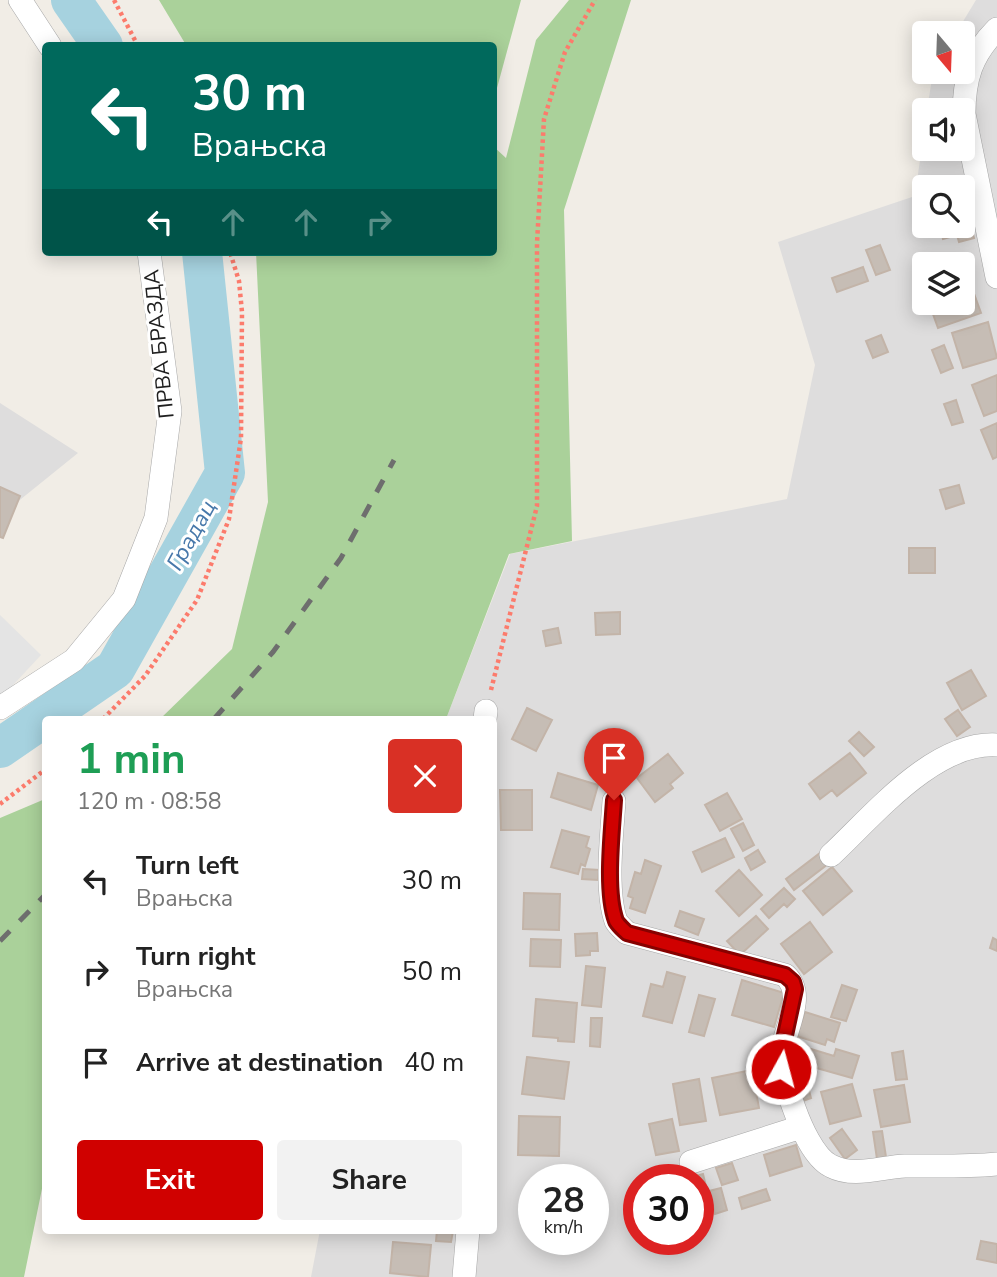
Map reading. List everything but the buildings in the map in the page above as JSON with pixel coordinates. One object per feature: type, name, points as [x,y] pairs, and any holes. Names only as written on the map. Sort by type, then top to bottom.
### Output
[{"type":"street","points":[[20,0],[47,42]]},
{"type":"street","points":[[997,29],[971,64],[964,89],[964,114],[997,277]]},
{"type":"street","name":"ПРВА БРАЗДА","points":[[0,708],[74,660],[124,599],[156,518],[170,411],[150,256]]},
{"type":"street","points":[[831,855],[914,777],[961,749],[997,745]]},
{"type":"street","points":[[614,800],[611,890],[620,927],[627,933],[785,975],[793,982],[794,1005],[782,1049],[781,1069],[801,1127],[823,1161],[843,1170],[866,1172],[890,1167],[997,1164]]},
{"type":"street","points":[[691,1162],[801,1127]]},
{"type":"street","points":[[464,1277],[468,1234]]},
{"type":"path","points":[[114,0],[136,42]]},
{"type":"path","points":[[485,715],[537,506],[537,243],[544,119],[565,52],[595,0]]},
{"type":"path","points":[[106,716],[145,676],[197,600],[229,519],[241,438],[242,312],[239,281],[231,256]]},
{"type":"path","points":[[0,804],[42,772]]},
{"type":"shaded area","points":[[976,0],[997,0],[997,1277],[311,1277],[319,1234],[497,1234],[497,716],[447,716],[510,554],[787,499],[815,365],[778,242],[912,197],[912,238],[975,238],[975,175],[918,175],[920,161],[975,161],[975,98],[929,98],[931,84],[975,84],[975,21],[963,21]]},
{"type":"shaded area","points":[[0,403],[78,453],[0,516]]},
{"type":"shaded area","points":[[0,615],[41,655],[0,699]]},
{"type":"green space","points":[[159,0],[521,0],[497,88],[497,42],[184,42]]},
{"type":"green space","points":[[569,0],[631,0],[564,210],[572,541],[509,554],[447,716],[163,716],[232,649],[268,502],[256,256],[497,256],[497,150],[506,158],[536,40]]},
{"type":"green space","points":[[42,800],[42,1189],[24,1277],[0,1277],[0,818]]},
{"type":"waterway","name":"Градац","points":[[71,0],[100,42]]},
{"type":"waterway","name":"Градац","points":[[47,716],[115,669],[225,473],[202,256]]},
{"type":"waterway","name":"Градац","points":[[0,748],[42,719]]},
{"type":"railway","points":[[217,716],[273,652],[341,558],[394,460]]},
{"type":"railway","points":[[0,941],[42,898]]},
{"type":"route","points":[[614,800],[611,890],[620,927],[627,933],[785,975],[793,982],[794,1005],[782,1049],[781,1069]]}]
